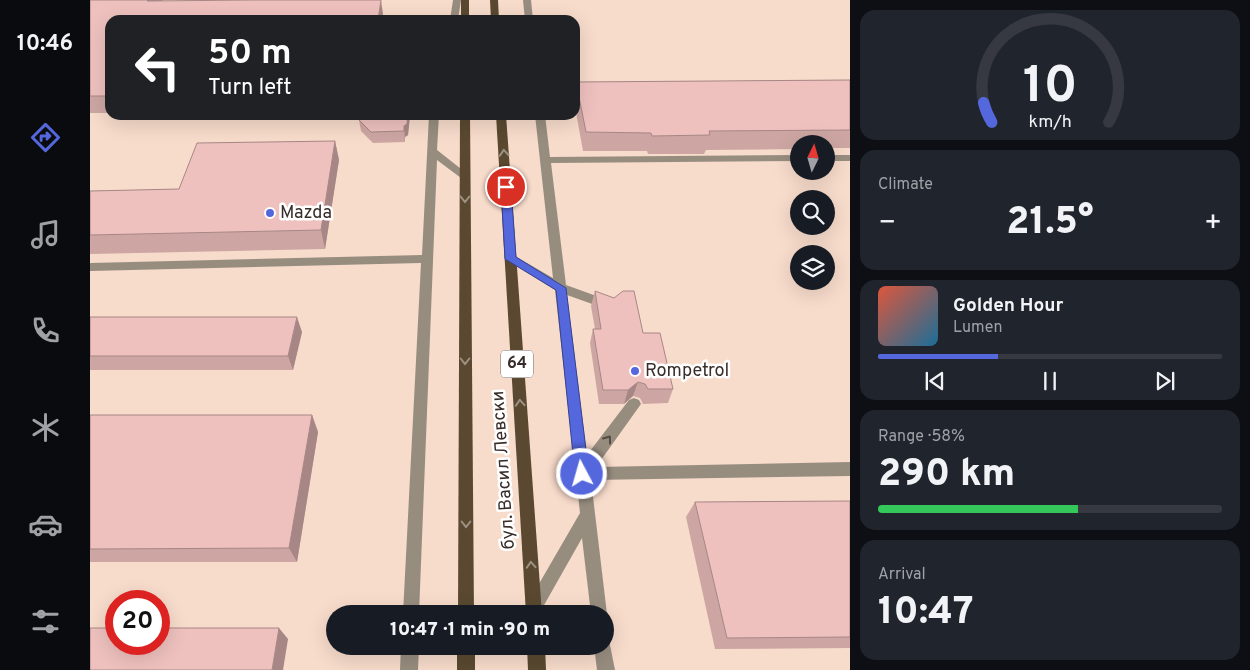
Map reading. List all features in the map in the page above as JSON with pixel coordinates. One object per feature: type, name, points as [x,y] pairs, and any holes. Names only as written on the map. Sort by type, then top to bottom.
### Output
[{"type":"main road","points":[[465,0],[465,15]]},
{"type":"main road","points":[[494,0],[495,15]]},
{"type":"main road","name":"бул. Васил Левски","points":[[465,120],[466,605]]},
{"type":"main road","name":"бул. Васил Левски","points":[[501,120],[534,605]]},
{"type":"main road","points":[[466,655],[466,670]]},
{"type":"main road","points":[[536,655],[537,670]]},
{"type":"lane","points":[[455,15],[457,0]]},
{"type":"lane","points":[[527,0],[528,15]]},
{"type":"lane","points":[[411,605],[434,120]]},
{"type":"lane","points":[[541,120],[598,605]]},
{"type":"lane","points":[[433,152],[464,176]]},
{"type":"lane","points":[[546,160],[790,158]]},
{"type":"lane","points":[[835,158],[850,158]]},
{"type":"lane","points":[[90,267],[428,259]]},
{"type":"lane","points":[[511,259],[561,288],[611,306]]},
{"type":"lane","points":[[582,474],[634,404]]},
{"type":"lane","points":[[582,474],[850,469]]},
{"type":"lane","points":[[537,605],[587,514]]},
{"type":"lane","points":[[409,670],[410,655]]},
{"type":"lane","points":[[604,655],[606,670]]},
{"type":"building","points":[[90,0],[381,0],[379,15],[105,15],[105,96],[90,96]]},
{"type":"building","points":[[850,80],[850,130],[709,131],[710,135],[652,136],[651,133],[586,132],[580,102],[580,82]]},
{"type":"building","points":[[359,120],[407,120],[404,131],[371,132]]},
{"type":"building","points":[[335,141],[321,230],[90,235],[90,191],[179,189],[197,143]]},
{"type":"building","points":[[595,291],[614,298],[623,291],[634,291],[643,333],[660,333],[673,389],[648,389],[645,384],[638,382],[628,390],[603,390],[593,329],[601,329]]},
{"type":"building","points":[[90,317],[297,317],[288,356],[90,356]]},
{"type":"building","points":[[90,415],[312,415],[289,548],[90,549]]},
{"type":"building","points":[[850,501],[850,637],[727,638],[695,502]]},
{"type":"building","points":[[90,628],[105,628],[105,655],[170,655],[170,628],[279,628],[272,670],[90,670]]},
{"type":"place","name":"Mazda","points":[[270,213]]},
{"type":"place","name":"Rompetrol","points":[[635,371]]},
{"type":"route","points":[[506,187],[511,259],[561,288],[582,474]]}]
